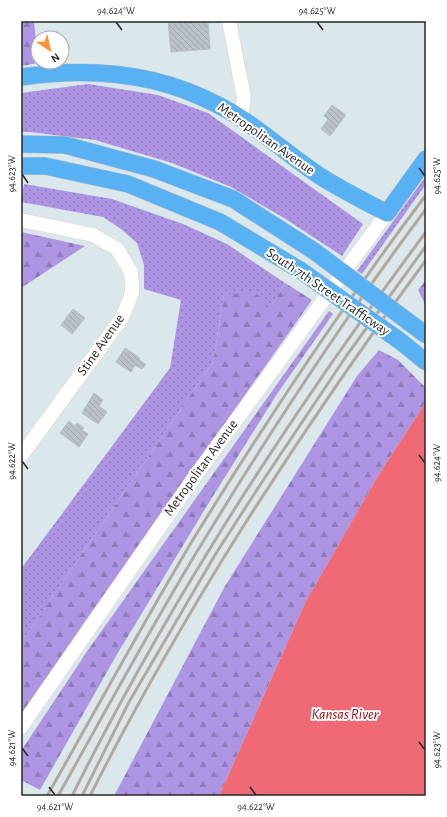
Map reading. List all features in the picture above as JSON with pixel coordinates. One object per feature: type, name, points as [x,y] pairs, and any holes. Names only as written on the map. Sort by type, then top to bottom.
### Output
[{"type":"main road","name":"Metropolitan Avenue","points":[[21,76],[63,72],[118,74],[148,79],[196,94],[217,104],[241,119],[323,178],[387,213],[426,159]]},
{"type":"main road","name":"South 7th Street Trafficway","points":[[21,144],[65,145],[154,169],[233,199],[314,250],[426,335]]},
{"type":"main road","name":"South 7th Street Trafficway","points":[[21,166],[45,166],[128,184],[220,222],[300,270],[426,362]]},
{"type":"street","points":[[229,21],[244,98],[241,119]]},
{"type":"street","name":"Metropolitan Avenue","points":[[21,727],[194,478],[387,213]]},
{"type":"street","name":"Stine Avenue","points":[[21,220],[93,235],[117,249],[130,272],[132,293],[122,318],[21,456]]},
{"type":"green space","points":[[21,21],[34,21],[35,30],[30,30],[30,64],[21,66]]},
{"type":"green space","points":[[88,84],[158,95],[208,113],[363,224],[342,256],[284,218],[231,187],[172,163],[95,140],[21,132],[21,93]]},
{"type":"green space","points":[[426,176],[426,184],[362,274],[357,271]]},
{"type":"green space","points":[[24,184],[112,199],[183,224],[227,244],[285,283],[270,308],[224,295],[213,362],[21,643],[21,569],[170,368],[181,300],[144,289],[144,265],[137,243],[121,229],[103,217],[21,202]]},
{"type":"green space","points":[[21,232],[85,246],[21,288]]},
{"type":"green space","points":[[426,280],[426,306],[418,290]]},
{"type":"green space","points":[[285,283],[312,300],[86,620],[21,715],[21,643],[213,362],[224,295],[255,292],[270,308]]},
{"type":"green space","points":[[329,311],[333,314],[277,394],[213,496],[116,656],[40,790],[21,780],[21,751],[88,650]]},
{"type":"green space","points":[[379,350],[398,360],[426,388],[426,402],[379,474],[305,603],[219,796],[114,796],[225,586],[357,376]]},
{"type":"water","name":"Kansas River","points":[[426,402],[426,796],[219,796],[305,603],[379,474]]},
{"type":"building","points":[[168,21],[208,21],[210,49],[171,52]]},
{"type":"building","points":[[332,105],[346,115],[330,136],[321,129],[328,119],[324,116]]},
{"type":"building","points":[[73,309],[85,318],[72,334],[61,325]]},
{"type":"building","points":[[125,348],[146,364],[142,369],[135,365],[131,372],[116,362]]},
{"type":"building","points":[[94,393],[103,400],[99,406],[107,412],[98,424],[82,413]]},
{"type":"building","points":[[69,421],[75,426],[77,423],[84,428],[82,430],[88,434],[79,447],[60,433]]},
{"type":"railway","points":[[47,796],[156,602],[221,494],[335,321],[426,195]]},
{"type":"railway","points":[[58,796],[164,607],[227,502],[309,374],[426,209]]},
{"type":"railway","points":[[72,796],[150,649],[236,506],[328,367],[426,232]]},
{"type":"railway","points":[[82,796],[129,702],[215,555],[347,355],[426,246]]},
{"type":"railway","points":[[90,796],[162,663],[239,533],[330,395],[426,260]]}]
